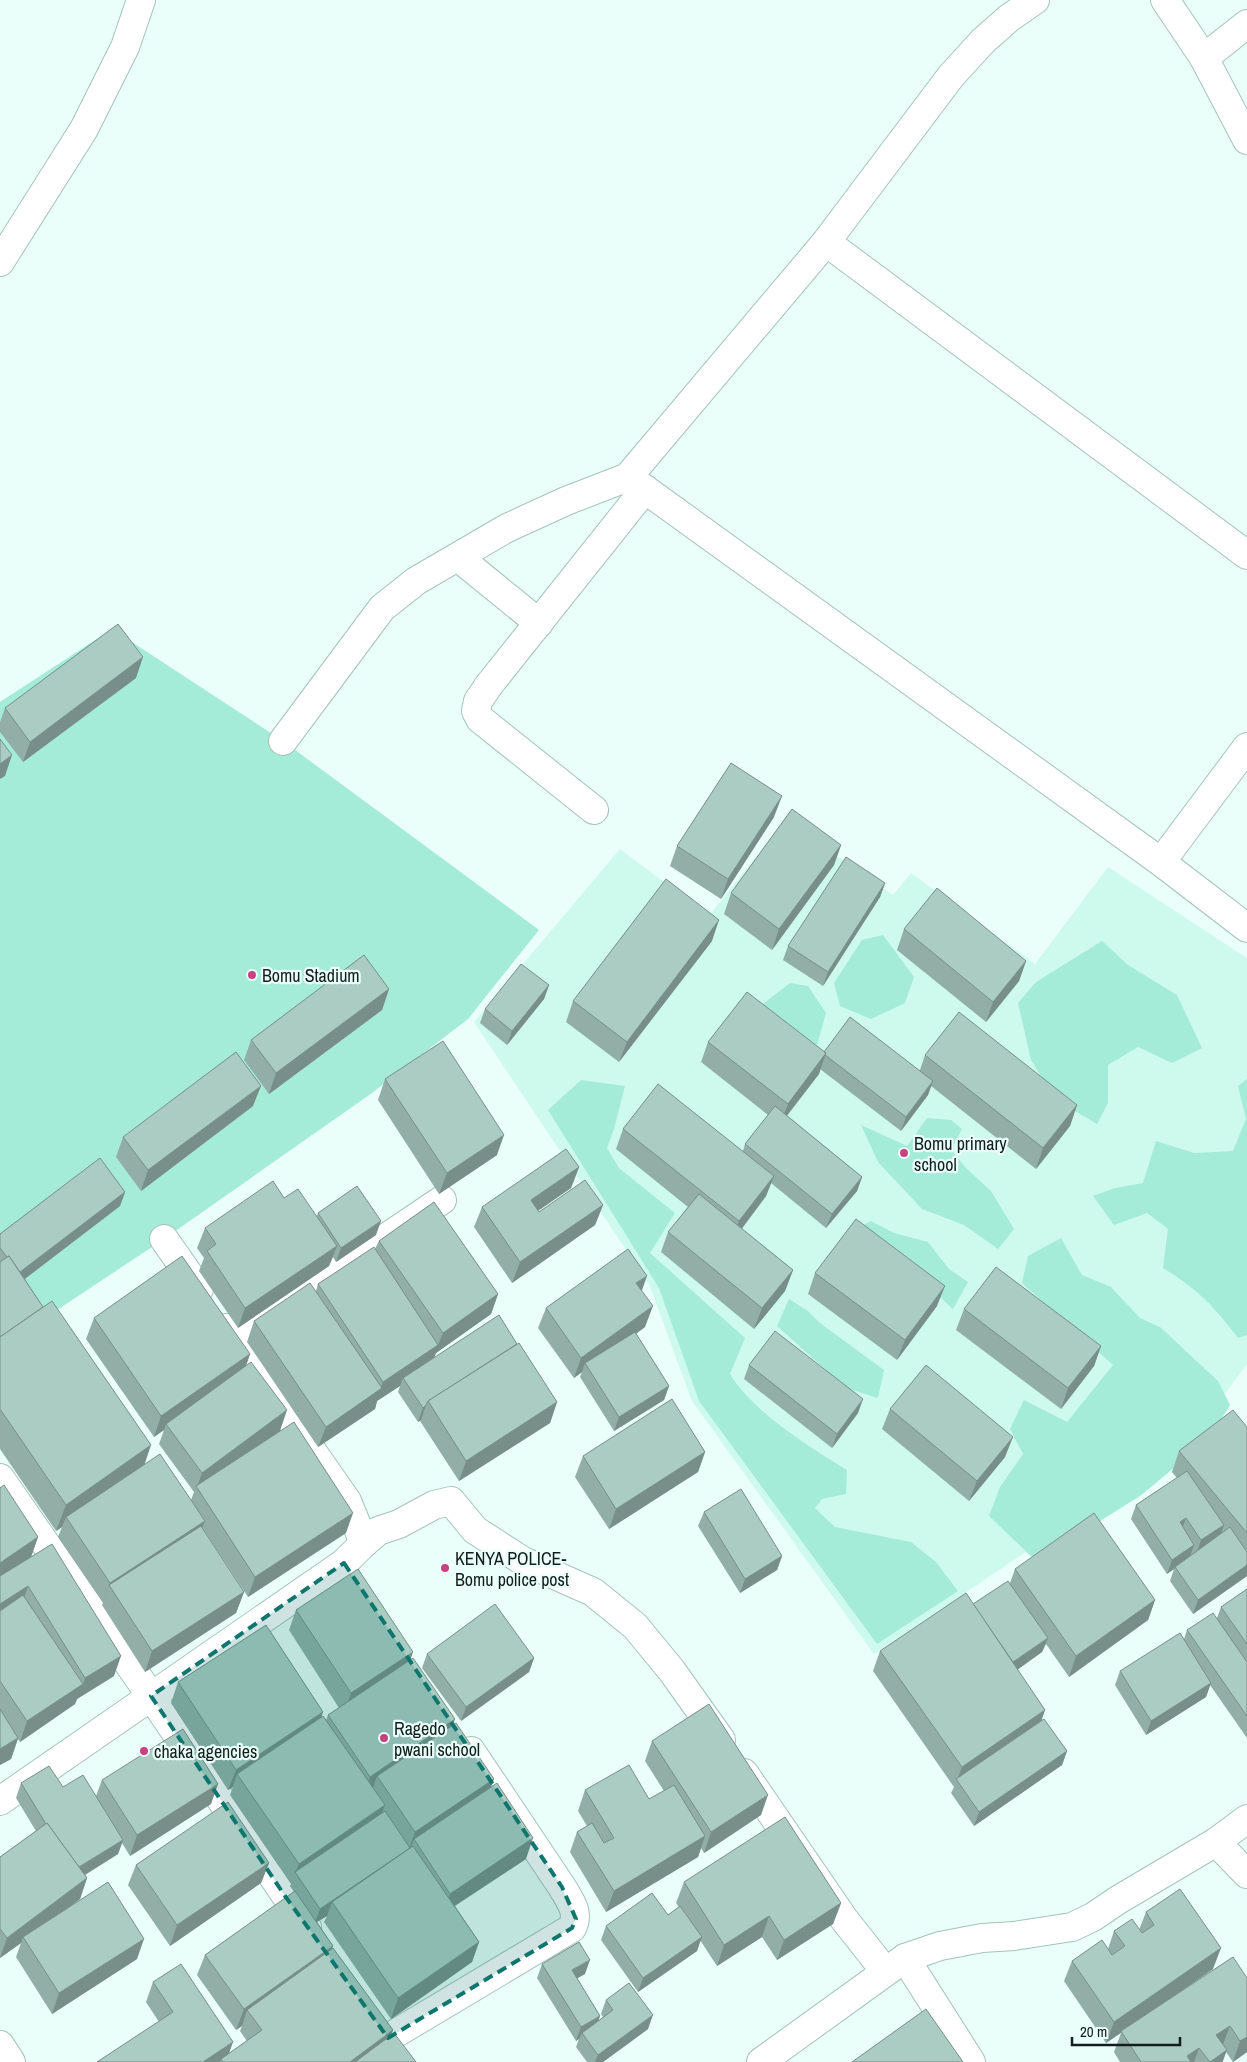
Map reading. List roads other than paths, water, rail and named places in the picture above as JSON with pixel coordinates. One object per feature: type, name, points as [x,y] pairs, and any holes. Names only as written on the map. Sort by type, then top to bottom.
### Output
[{"type":"street","points":[[0,262],[84,129],[125,48],[140,0]]},
{"type":"street","points":[[594,810],[480,719],[476,710],[478,701],[539,623],[636,483],[826,242],[951,76],[990,35],[1009,18],[1035,0]]},
{"type":"street","points":[[1165,0],[1204,58],[1247,140]]},
{"type":"street","points":[[1204,58],[1247,24]]},
{"type":"street","points":[[826,242],[1247,555]]},
{"type":"street","points":[[283,741],[382,608],[416,581],[459,558],[515,524],[566,501],[636,483]]},
{"type":"street","points":[[636,483],[1161,862],[1247,928]]},
{"type":"street","points":[[459,558],[539,623]]},
{"type":"street","points":[[1161,862],[1247,747]]},
{"type":"street","points":[[234,1340],[442,1200]]},
{"type":"street","points":[[164,1239],[347,1501],[364,1543]]},
{"type":"street","points":[[0,1478],[319,1943]]},
{"type":"street","points":[[0,1801],[344,1563],[378,1531],[399,1524],[434,1505],[451,1501],[475,1530],[523,1562],[593,1592],[635,1626],[672,1671],[844,1919],[895,1965],[971,2062]]},
{"type":"street","points":[[344,1563],[361,1587]]},
{"type":"street","points":[[370,2014],[395,2047],[572,1928],[576,1919],[574,1908],[562,1887],[459,1733]]},
{"type":"street","points":[[761,2062],[895,1965],[940,1946],[982,1938],[1014,1936],[1072,1927],[1093,1918],[1118,1900],[1216,1842],[1247,1819]]},
{"type":"street","points":[[1216,1842],[1247,1874]]},
{"type":"street","points":[[0,2045],[11,2062]]},
{"type":"place","name":"Bomu Stadium","points":[[252,975]]},
{"type":"place","name":"Bomu primary school","points":[[904,1153]]},
{"type":"place","name":"KENYA POLICE- Bomu police post","points":[[445,1568]]},
{"type":"place","name":"Ragedo pwani school","points":[[384,1738]]},
{"type":"place","name":"chaka agencies","points":[[144,1751]]}]
